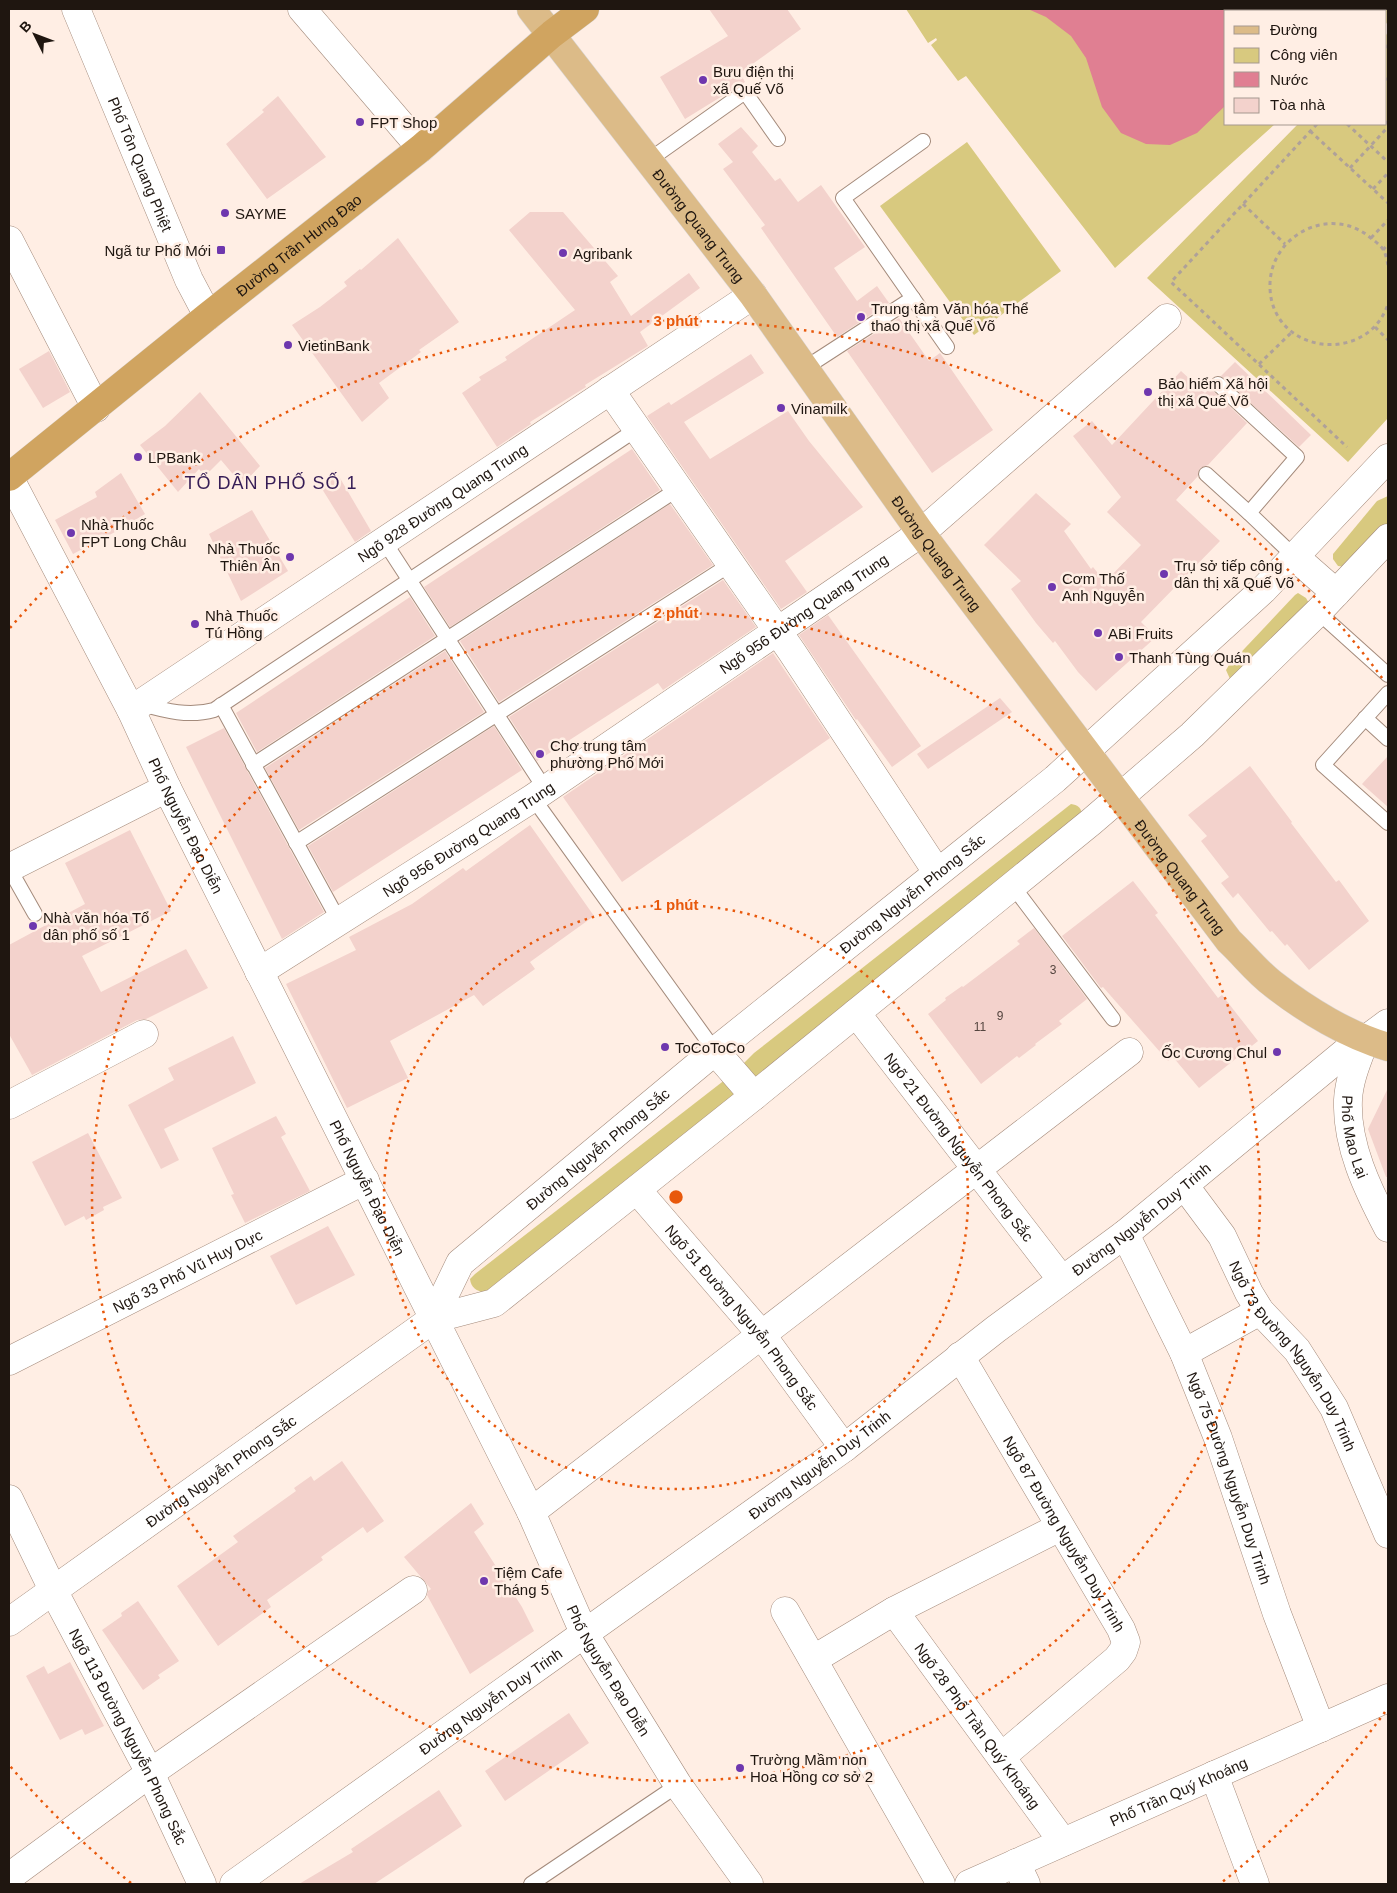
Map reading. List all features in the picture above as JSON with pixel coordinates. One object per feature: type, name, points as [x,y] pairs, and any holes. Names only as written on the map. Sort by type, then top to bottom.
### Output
[{"type":"highway","name":"Đường Trần Hưng Đạo","points":[[9,477],[208,316],[421,148],[552,34],[585,9]]},
{"type":"main road","name":"Đường Quang Trung","points":[[531,9],[753,295],[922,533],[1229,941],[1273,984],[1310,1009],[1376,1044]]},
{"type":"street","name":"Phố Tôn Quang Phiệt","points":[[76,9],[189,280],[208,316]]},
{"type":"street","points":[[302,9],[421,148]]},
{"type":"street","points":[[12,252],[96,408]]},
{"type":"street","name":"Ngõ 928 Đường Quang Trung","points":[[136,707],[753,295]]},
{"type":"street","name":"Ngõ 956 Đường Quang Trung","points":[[259,972],[539,794],[922,533],[1167,318]]},
{"type":"street","points":[[610,390],[777,631],[937,872]]},
{"type":"street","name":"Đường Nguyễn Phong Sắc","points":[[433,1319],[460,1263],[715,1052],[937,872],[1055,780],[1263,590],[1388,458]]},
{"type":"street","name":"Phố Nguyễn Đạo Diễn","points":[[9,477],[136,707],[166,788],[531,1512],[584,1633],[678,1786],[749,1884]]},
{"type":"street","name":"Đường Nguyễn Phong Sắc","points":[[9,1622],[433,1319],[494,1303],[754,1096],[1091,822],[1192,735],[1327,602],[1388,538]]},
{"type":"street","points":[[1295,557],[1327,602]]},
{"type":"street","points":[[9,868],[166,788]]},
{"type":"street","name":"Ngõ 21 Đường Nguyễn Phong Sắc","points":[[856,1013],[1062,1280]]},
{"type":"street","name":"Đường Nguyễn Duy Trinh","points":[[234,1884],[844,1448],[960,1356],[1125,1234],[1354,1045],[1376,1044],[1388,1023]]},
{"type":"street","points":[[9,1105],[144,1034]]},
{"type":"street","name":"Phố Mao Lại","points":[[1376,1044],[1353,1072],[1348,1100],[1351,1138],[1365,1180],[1388,1228]]},
{"type":"street","points":[[715,1052],[754,1096]]},
{"type":"street","points":[[531,1512],[1129,1052]]},
{"type":"street","name":"Ngõ 33 Phố Vũ Huy Dực","points":[[9,1360],[365,1180]]},
{"type":"street","name":"Ngõ 73 Đường Nguyễn Duy Trinh","points":[[1184,1185],[1222,1236],[1249,1293],[1260,1311],[1297,1350],[1334,1408],[1388,1534]]},
{"type":"street","name":"Ngõ 51 Đường Nguyễn Phong Sắc","points":[[637,1190],[761,1334],[844,1448]]},
{"type":"street","name":"Ngõ 75 Đường Nguyễn Duy Trinh","points":[[1125,1234],[1184,1353],[1218,1438],[1276,1614],[1321,1728]]},
{"type":"street","points":[[1184,1353],[1260,1311]]},
{"type":"street","name":"Ngõ 87 Đường Nguyễn Duy Trinh","points":[[960,1356],[1121,1630],[1126,1642],[1117,1660],[1001,1757]]},
{"type":"street","name":"Ngõ 113 Đường Nguyễn Phong Sắc","points":[[9,1499],[53,1590],[150,1773],[202,1884]]},
{"type":"street","points":[[814,1659],[894,1611],[1060,1527]]},
{"type":"street","points":[[9,1877],[150,1773],[413,1590]]},
{"type":"street","points":[[785,1611],[942,1884]]},
{"type":"street","name":"Ngõ 28 Phố Trần Quý Khoáng","points":[[894,1611],[1063,1842]]},
{"type":"street","name":"Phố Trần Quý Khoáng","points":[[969,1884],[1021,1874],[1063,1842],[1388,1698]]},
{"type":"street","points":[[1214,1775],[1255,1884]]},
{"type":"lane","points":[[649,160],[745,92],[778,138]]},
{"type":"lane","points":[[922,141],[843,198],[947,347]]},
{"type":"lane","points":[[805,368],[913,298]]},
{"type":"lane","points":[[1218,384],[1297,457],[1248,514]]},
{"type":"lane","points":[[136,707],[192,714],[214,710],[637,429]]},
{"type":"lane","points":[[1206,474],[1295,557]]},
{"type":"lane","points":[[254,765],[678,489]]},
{"type":"lane","points":[[384,541],[496,715],[539,794],[715,1052]]},
{"type":"lane","points":[[296,843],[731,564]]},
{"type":"lane","points":[[1327,602],[1388,676]]},
{"type":"lane","points":[[1388,694],[1323,765],[1388,823]]},
{"type":"lane","points":[[221,705],[338,921]]},
{"type":"lane","points":[[1366,718],[1388,739]]},
{"type":"lane","points":[[9,868],[35,914]]},
{"type":"lane","points":[[1012,886],[1113,1019]]},
{"type":"lane","points":[[531,1884],[678,1786]]},
{"type":"path","points":[[1315,125],[1171,282],[1347,447]]},
{"type":"path","points":[[1348,125],[1388,162]]},
{"type":"path","points":[[1350,168],[1386,125]]},
{"type":"path","points":[[1310,131],[1388,203]]},
{"type":"path","points":[[1373,189],[1388,173]]},
{"type":"path","points":[[1243,204],[1285,244]]},
{"type":"path","points":[[1371,238],[1388,220]]},
{"type":"path","points":[[1388,265],[1383,250],[1371,238],[1348,226],[1323,224],[1306,229],[1285,244],[1272,265],[1270,290],[1276,313],[1292,332],[1312,343],[1334,346],[1356,340],[1375,327],[1388,304]]},
{"type":"path","points":[[1383,250],[1388,244]]},
{"type":"path","points":[[1375,327],[1388,340]]},
{"type":"path","points":[[1260,364],[1292,332]]},
{"type":"green space","points":[[906,9],[1388,9],[1387,22],[1387,10],[1224,10],[1224,125],[1274,125],[1115,268],[966,76],[958,81],[931,45],[937,40],[936,38],[928,43]]},
{"type":"green space","points":[[1388,32],[1388,418],[1348,462],[1147,278],[1297,125],[1387,125]]},
{"type":"green space","points":[[967,142],[1061,271],[974,335],[880,206]]},
{"type":"green space","points":[[1388,496],[1388,523],[1352,562],[1345,567],[1338,566],[1333,559],[1333,554],[1377,501]]},
{"type":"green space","points":[[1298,593],[1306,598],[1310,605],[1230,679],[1226,670],[1229,665]]},
{"type":"green space","points":[[1071,804],[1078,807],[1082,813],[760,1074],[752,1078],[743,1064],[754,1053]]},
{"type":"green space","points":[[726,1079],[736,1090],[733,1096],[484,1293],[473,1287],[470,1279],[475,1274]]},
{"type":"water","points":[[1028,9],[1268,10],[1224,10],[1224,107],[1197,133],[1170,145],[1146,144],[1121,133],[1102,107],[1086,58],[1071,36],[1046,17]]},
{"type":"building","points":[[709,9],[787,9],[801,29],[740,73],[745,82],[685,119],[660,77],[728,36]]},
{"type":"building","points":[[278,96],[326,157],[267,199],[226,144],[264,112],[262,110]]},
{"type":"building","points":[[741,127],[758,146],[752,152],[775,181],[780,178],[798,202],[821,185],[865,247],[834,268],[857,301],[877,286],[889,303],[837,337],[761,228],[765,225],[723,169],[733,162],[718,144]]},
{"type":"building","points":[[530,212],[563,212],[618,276],[610,282],[631,316],[689,273],[700,288],[640,332],[648,346],[585,385],[586,387],[530,422],[531,424],[497,447],[462,393],[481,380],[479,377],[507,360],[505,357],[575,310],[509,230]]},
{"type":"building","points":[[398,238],[459,322],[419,350],[421,352],[379,383],[389,398],[362,422],[292,325],[320,307],[347,286],[344,282]]},
{"type":"building","points":[[899,318],[929,361],[940,353],[993,430],[932,473],[847,351]]},
{"type":"building","points":[[49,351],[70,392],[43,408],[19,369]]},
{"type":"building","points":[[751,354],[764,373],[684,422],[710,459],[788,411],[809,441],[863,507],[785,561],[807,592],[781,609],[647,416],[669,402],[671,405]]},
{"type":"building","points":[[1235,362],[1311,435],[1299,447],[1221,376]]},
{"type":"building","points":[[1181,371],[1205,393],[1210,388],[1247,423],[1208,465],[1200,468],[1198,476],[1176,500],[1220,541],[1141,622],[1156,637],[1096,691],[1078,672],[1055,641],[1053,643],[1036,623],[1011,589],[1021,581],[984,545],[1036,493],[1071,524],[1064,531],[1091,569],[1093,567],[1105,582],[1141,545],[1107,512],[1121,497],[1073,436],[1092,421],[1112,445]]},
{"type":"building","points":[[200,392],[260,466],[242,485],[221,460],[205,476],[199,469],[178,492],[140,445],[165,426]]},
{"type":"building","points":[[632,449],[660,490],[450,627],[424,587]]},
{"type":"building","points":[[121,473],[145,514],[73,554],[55,520],[97,497],[95,492]]},
{"type":"building","points":[[337,473],[371,531],[355,542],[319,484]]},
{"type":"building","points":[[670,504],[713,565],[499,702],[460,641]]},
{"type":"building","points":[[252,510],[288,571],[241,601],[209,534]]},
{"type":"building","points":[[723,580],[756,627],[663,690],[658,683],[537,761],[509,717]]},
{"type":"building","points":[[410,597],[435,636],[257,752],[236,713]]},
{"type":"building","points":[[828,615],[921,746],[892,767],[856,720],[799,635]]},
{"type":"building","points":[[445,651],[484,712],[299,830],[265,768]]},
{"type":"building","points":[[773,653],[830,738],[622,882],[563,797]]},
{"type":"building","points":[[1000,698],[1012,712],[928,769],[917,754]]},
{"type":"building","points":[[494,726],[522,770],[333,892],[308,846]]},
{"type":"building","points":[[224,728],[324,912],[282,939],[186,747]]},
{"type":"building","points":[[1388,756],[1388,807],[1362,784]]},
{"type":"building","points":[[1250,766],[1336,882],[1339,880],[1369,921],[1309,970],[1287,944],[1285,946],[1272,931],[1270,932],[1238,893],[1233,898],[1221,883],[1229,877],[1201,841],[1207,836],[1188,815]]},
{"type":"building","points":[[530,825],[594,916],[530,962],[535,969],[483,1006],[474,995],[390,1041],[408,1078],[347,1108],[286,984],[356,950],[349,937],[412,904],[463,868],[466,871]]},
{"type":"building","points":[[130,830],[171,911],[82,956],[101,992],[186,949],[208,988],[146,1019],[137,1020],[32,1075],[9,1034],[9,945],[85,904],[65,863]]},
{"type":"building","points":[[1133,881],[1158,913],[1155,915],[1218,998],[1222,995],[1258,1041],[1199,1088],[1173,1057],[1168,1061],[1103,987],[1101,988],[1062,936]]},
{"type":"building","points":[[1034,928],[1087,999],[1059,1021],[1062,1024],[1036,1045],[1019,1058],[1017,1056],[981,1084],[928,1014],[946,1000],[945,998],[963,987],[1020,944],[1017,941]]},
{"type":"building","points":[[233,1036],[256,1083],[164,1129],[179,1160],[161,1169],[128,1105],[174,1080],[168,1068]]},
{"type":"building","points":[[1388,1088],[1388,1177],[1386,1177],[1368,1129]]},
{"type":"building","points":[[276,1116],[286,1134],[281,1137],[310,1191],[245,1223],[231,1195],[234,1194],[212,1148]]},
{"type":"building","points":[[88,1133],[122,1198],[103,1207],[104,1210],[86,1220],[84,1216],[65,1226],[32,1162]]},
{"type":"building","points":[[328,1226],[355,1275],[296,1305],[270,1256]]},
{"type":"building","points":[[342,1461],[384,1521],[367,1533],[363,1527],[321,1557],[323,1560],[267,1600],[271,1607],[218,1646],[177,1586],[238,1542],[233,1536],[296,1491],[294,1488],[311,1476],[314,1481]]},
{"type":"building","points":[[471,1503],[484,1524],[474,1532],[522,1607],[534,1631],[470,1674],[427,1595],[431,1589],[404,1557]]},
{"type":"building","points":[[138,1601],[179,1661],[158,1675],[160,1678],[143,1690],[102,1630],[122,1616],[121,1613]]},
{"type":"building","points":[[70,1662],[104,1726],[85,1735],[82,1729],[60,1740],[26,1676],[44,1666],[48,1674]]},
{"type":"building","points":[[569,1713],[589,1743],[505,1801],[485,1771]]},
{"type":"building","points":[[439,1790],[462,1826],[374,1884],[299,1884],[353,1852],[351,1849]]},
{"type":"place","name":"Bưu điện thị xã Quế Võ","points":[[703,80]]},
{"type":"place","name":"FPT Shop","points":[[360,122]]},
{"type":"place","name":"SAYME","points":[[225,213]]},
{"type":"place","name":"Ngã tư Phố Mới","points":[[221,250]]},
{"type":"place","name":"Agribank","points":[[563,253]]},
{"type":"place","name":"Trung tâm Văn hóa Thể thao thị xã Quế Võ","points":[[861,317]]},
{"type":"place","name":"VietinBank","points":[[288,345]]},
{"type":"place","name":"Bảo hiểm Xã hội thị xã Quế Võ","points":[[1148,392]]},
{"type":"place","name":"Vinamilk","points":[[781,408]]},
{"type":"place","name":"LPBank","points":[[138,457]]},
{"type":"place","name":"Nhà Thuốc FPT Long Châu","points":[[71,533]]},
{"type":"place","name":"Nhà Thuốc Thiên Ân","points":[[290,557]]},
{"type":"place","name":"Trụ sở tiếp công dân thị xã Quế Võ","points":[[1164,574]]},
{"type":"place","name":"Cơm Thố Anh Nguyễn","points":[[1052,587]]},
{"type":"place","name":"Nhà Thuốc Tú Hồng","points":[[195,624]]},
{"type":"place","name":"ABi Fruits","points":[[1098,633]]},
{"type":"place","name":"Thanh Tùng Quán","points":[[1119,657]]},
{"type":"place","name":"Chợ trung tâm phường Phố Mới","points":[[540,754]]},
{"type":"place","name":"Nhà văn hóa Tổ dân phố số 1","points":[[33,926]]},
{"type":"place","name":"ToCoToCo","points":[[665,1047]]},
{"type":"place","name":"Ốc Cương Chul","points":[[1277,1052]]},
{"type":"place","name":"Tiệm Cafe Tháng 5","points":[[484,1581]]},
{"type":"place","name":"Trường Mầm non Hoa Hồng cơ sở 2","points":[[740,1768]]},
{"type":"district","name":"TỔ DÂN PHỐ SỐ 1","points":[[271,483]]}]
